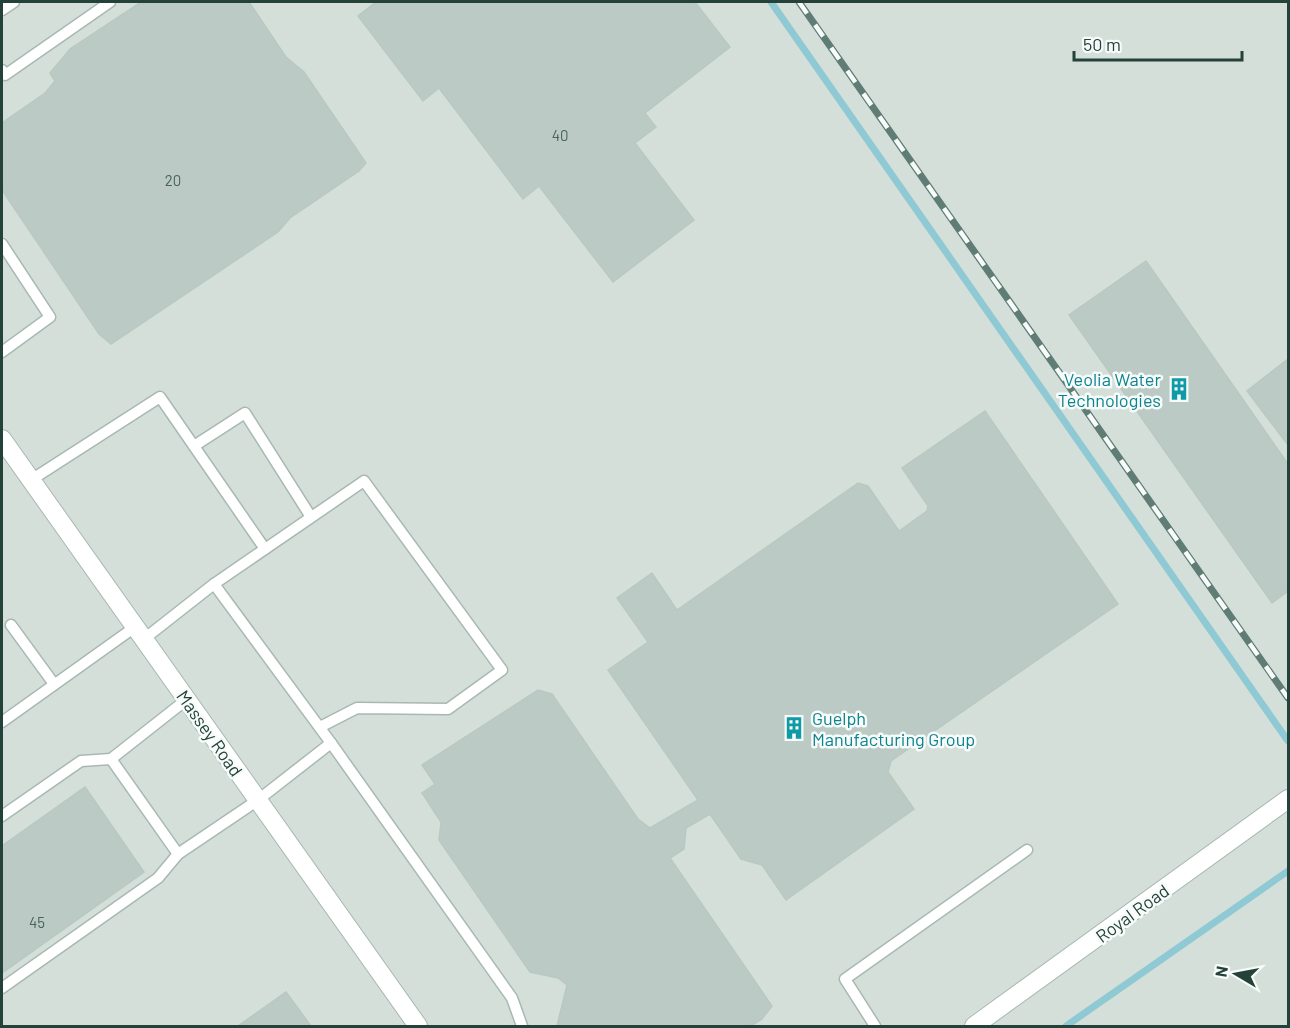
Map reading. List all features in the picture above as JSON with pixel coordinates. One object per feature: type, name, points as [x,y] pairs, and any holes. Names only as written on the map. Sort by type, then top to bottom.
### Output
[{"type":"street","name":"Massey Road","points":[[2,439],[418,1026]]},
{"type":"street","name":"Royal Road","points":[[983,1024],[1288,799]]},
{"type":"lane","points":[[2,10],[14,2]]},
{"type":"lane","points":[[2,70],[5,75],[110,2]]},
{"type":"lane","points":[[2,244],[50,317],[2,352]]},
{"type":"lane","points":[[31,480],[160,397],[264,549]]},
{"type":"lane","points":[[194,446],[245,413],[311,517]]},
{"type":"lane","points":[[2,722],[54,684],[140,633],[364,481],[502,670],[448,709],[357,708],[320,727]]},
{"type":"lane","points":[[214,584],[320,727],[512,998],[522,1026]]},
{"type":"lane","points":[[11,625],[54,684]]},
{"type":"lane","points":[[2,816],[81,761],[111,759],[186,700]]},
{"type":"lane","points":[[2,988],[158,878],[178,854],[258,800],[331,743]]},
{"type":"lane","points":[[111,759],[178,854]]},
{"type":"lane","points":[[875,1026],[844,979],[1026,850]]},
{"type":"shaded area","points":[[2,2],[1288,2],[1288,1026],[2,1026]]},
{"type":"building","points":[[141,2],[249,2],[286,57],[304,72],[366,163],[359,171],[290,218],[278,232],[111,344],[99,334],[2,190],[2,123],[45,93],[55,81],[50,73],[70,49]]},
{"type":"building","points":[[376,2],[695,2],[730,47],[645,113],[656,127],[635,143],[694,220],[613,282],[539,186],[523,199],[439,88],[423,101],[358,16]]},
{"type":"building","name":"Veolia Water Technologies","points":[[1146,261],[1288,464],[1288,591],[1272,603],[1069,315]]},
{"type":"building","points":[[1288,359],[1288,445],[1247,391]]},
{"type":"building","name":"Guelph Manufacturing Group","points":[[985,411],[1118,604],[891,761],[888,772],[914,809],[786,900],[762,865],[741,859],[710,814],[686,828],[684,849],[670,858],[772,1006],[762,1019],[751,1026],[557,1026],[567,985],[558,978],[530,972],[439,840],[441,822],[422,793],[435,784],[422,765],[538,690],[552,694],[638,819],[650,828],[698,800],[608,670],[648,642],[617,598],[652,573],[677,610],[858,483],[868,486],[899,531],[927,511],[928,506],[902,468]]},
{"type":"building","points":[[85,787],[144,872],[2,973],[2,846]]},
{"type":"building","points":[[286,992],[311,1026],[238,1026]]},
{"type":"waterway","points":[[771,2],[1288,741]]},
{"type":"waterway","points":[[1066,1026],[1288,871]]},
{"type":"railway","points":[[799,2],[1288,698]]},
{"type":"place","name":"Veolia Water Technologies","points":[[1179,389]]},
{"type":"place","name":"Guelph Manufacturing Group","points":[[794,728]]}]
